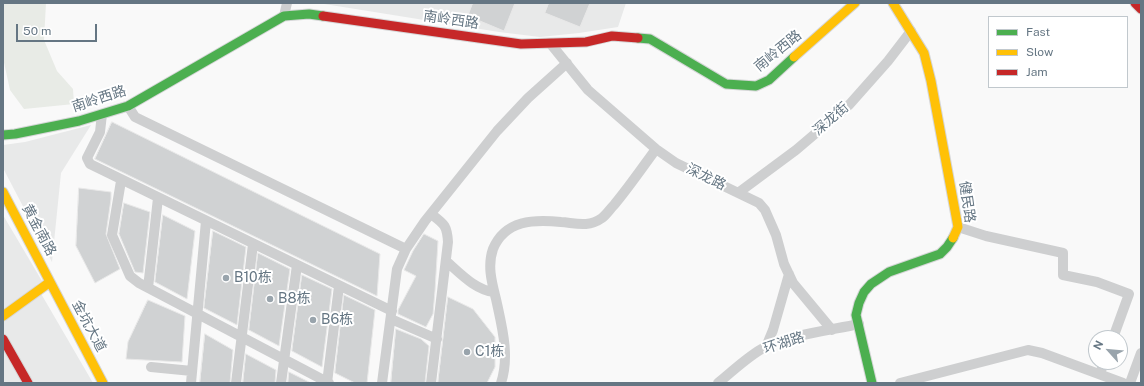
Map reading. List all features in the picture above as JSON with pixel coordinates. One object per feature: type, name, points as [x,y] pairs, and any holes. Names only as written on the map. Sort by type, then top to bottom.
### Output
[{"type":"street","points":[[284,16],[288,3]]},
{"type":"street","name":"南岭西路","points":[[3,134],[15,134],[79,121],[128,106],[284,16],[309,14],[520,44],[586,42],[612,36],[650,38],[726,84],[756,86],[769,80],[855,3]]},
{"type":"street","name":"健民路","points":[[872,383],[856,315],[858,305],[864,291],[878,277],[899,267],[941,254],[954,238],[958,227],[931,81],[924,53],[893,3]]},
{"type":"street","points":[[1135,3],[1141,9]]},
{"type":"street","name":"深龙街","points":[[738,193],[796,150],[849,105],[888,61],[911,31]]},
{"type":"street","name":"深龙路","points":[[550,43],[588,90],[656,149],[676,163],[738,193],[766,210],[776,235],[784,264],[793,283],[832,330]]},
{"type":"street","points":[[382,383],[397,270],[406,250],[431,214],[497,131],[528,98],[567,63]]},
{"type":"street","points":[[128,106],[135,117],[406,250]]},
{"type":"street","points":[[102,114],[100,132],[87,158],[90,164],[121,181],[339,286],[436,339]]},
{"type":"street","points":[[501,383],[504,376],[506,355],[491,279],[490,259],[498,241],[504,233],[516,224],[528,221],[561,222],[578,225],[588,224],[602,218],[620,198],[656,149]]},
{"type":"street","points":[[121,181],[112,235],[130,276],[148,288],[328,383],[339,286]]},
{"type":"street","name":"黄金南路","points":[[3,192],[50,282]]},
{"type":"street","points":[[148,288],[158,198]]},
{"type":"street","points":[[431,214],[443,223],[448,230],[446,261],[431,383]]},
{"type":"street","points":[[191,383],[206,221]]},
{"type":"street","points":[[958,227],[986,236],[1063,253],[1063,275],[1097,282],[1129,294],[1116,330]]},
{"type":"street","points":[[236,383],[253,244]]},
{"type":"street","points":[[446,261],[478,287],[486,292],[494,292]]},
{"type":"street","points":[[281,383],[297,265]]},
{"type":"street","points":[[766,347],[774,330],[789,274]]},
{"type":"street","points":[[3,316],[50,282]]},
{"type":"street","name":"金坑大道","points":[[50,282],[103,383]]},
{"type":"street","name":"环湖路","points":[[718,383],[750,356],[766,347],[792,338],[859,324]]},
{"type":"street","points":[[3,339],[28,383]]},
{"type":"street","points":[[900,383],[1028,350],[1042,353],[1123,383]]},
{"type":"street","points":[[1130,383],[1141,353]]},
{"type":"street","points":[[151,367],[192,370]]},
{"type":"street","points":[[1100,374],[1101,370]]},
{"type":"shaded area","points":[[3,3],[46,3],[44,40],[57,71],[73,89],[74,104],[24,109],[10,90],[3,58]]},
{"type":"shaded area","points":[[318,3],[626,3],[618,27],[540,37],[499,32]]},
{"type":"shaded area","points":[[91,125],[61,173],[52,262],[3,168],[3,145],[25,142]]},
{"type":"shaded area","points":[[3,215],[42,281],[36,285],[93,383],[3,383]]},
{"type":"building","points":[[473,3],[515,3],[504,31],[468,16]]},
{"type":"building","points":[[549,3],[590,3],[580,27],[545,13]]},
{"type":"building","points":[[112,122],[380,254],[377,296],[95,159]]},
{"type":"building","points":[[79,188],[111,192],[106,234],[120,269],[95,283],[76,246]]},
{"type":"building","points":[[124,203],[150,212],[143,273],[135,272],[119,234]]},
{"type":"building","points":[[163,215],[195,231],[187,299],[155,282]]},
{"type":"building","name":"B10栋","points":[[213,231],[246,247],[237,325],[204,308]]},
{"type":"building","points":[[424,234],[438,241],[433,314],[426,327],[398,314],[398,310],[416,276],[404,270],[413,251]]},
{"type":"building","name":"B8栋","points":[[258,253],[290,269],[279,346],[249,330]]},
{"type":"building","name":"B6栋","points":[[302,275],[332,289],[322,367],[292,351]]},
{"type":"building","points":[[344,295],[375,310],[367,383],[355,383],[335,373]]},
{"type":"building","name":"C1栋","points":[[448,297],[473,309],[495,337],[495,367],[487,383],[438,383]]},
{"type":"building","points":[[148,300],[185,316],[182,362],[126,359],[128,342]]},
{"type":"building","points":[[396,329],[421,339],[429,346],[425,383],[391,383]]},
{"type":"building","points":[[205,334],[233,350],[230,383],[200,383]]},
{"type":"building","points":[[246,354],[276,370],[275,383],[243,383]]},
{"type":"building","points":[[289,372],[311,383],[288,383]]},
{"type":"traffic: fast","points":[[3,135],[79,121],[128,106],[284,16],[309,14],[323,16]]},
{"type":"traffic: fast","points":[[638,38],[650,39],[726,84],[756,86],[769,80],[794,57]]},
{"type":"traffic: fast","points":[[872,383],[856,315],[864,292],[871,284],[889,272],[940,254],[953,238]]},
{"type":"traffic: slow","points":[[794,57],[855,3]]},
{"type":"traffic: slow","points":[[893,3],[924,53],[931,81],[958,227],[953,238]]},
{"type":"traffic: slow","points":[[3,192],[103,383]]},
{"type":"traffic: slow","points":[[3,316],[50,282]]},
{"type":"traffic: jam","points":[[1135,3],[1141,9]]},
{"type":"traffic: jam","points":[[323,16],[521,44],[586,42],[612,36],[638,38]]},
{"type":"traffic: jam","points":[[3,339],[28,383]]},
{"type":"place","name":"B10栋","points":[[226,278]]},
{"type":"place","name":"B8栋","points":[[270,299]]},
{"type":"place","name":"B6栋","points":[[313,320]]},
{"type":"place","name":"C1栋","points":[[467,352]]}]
